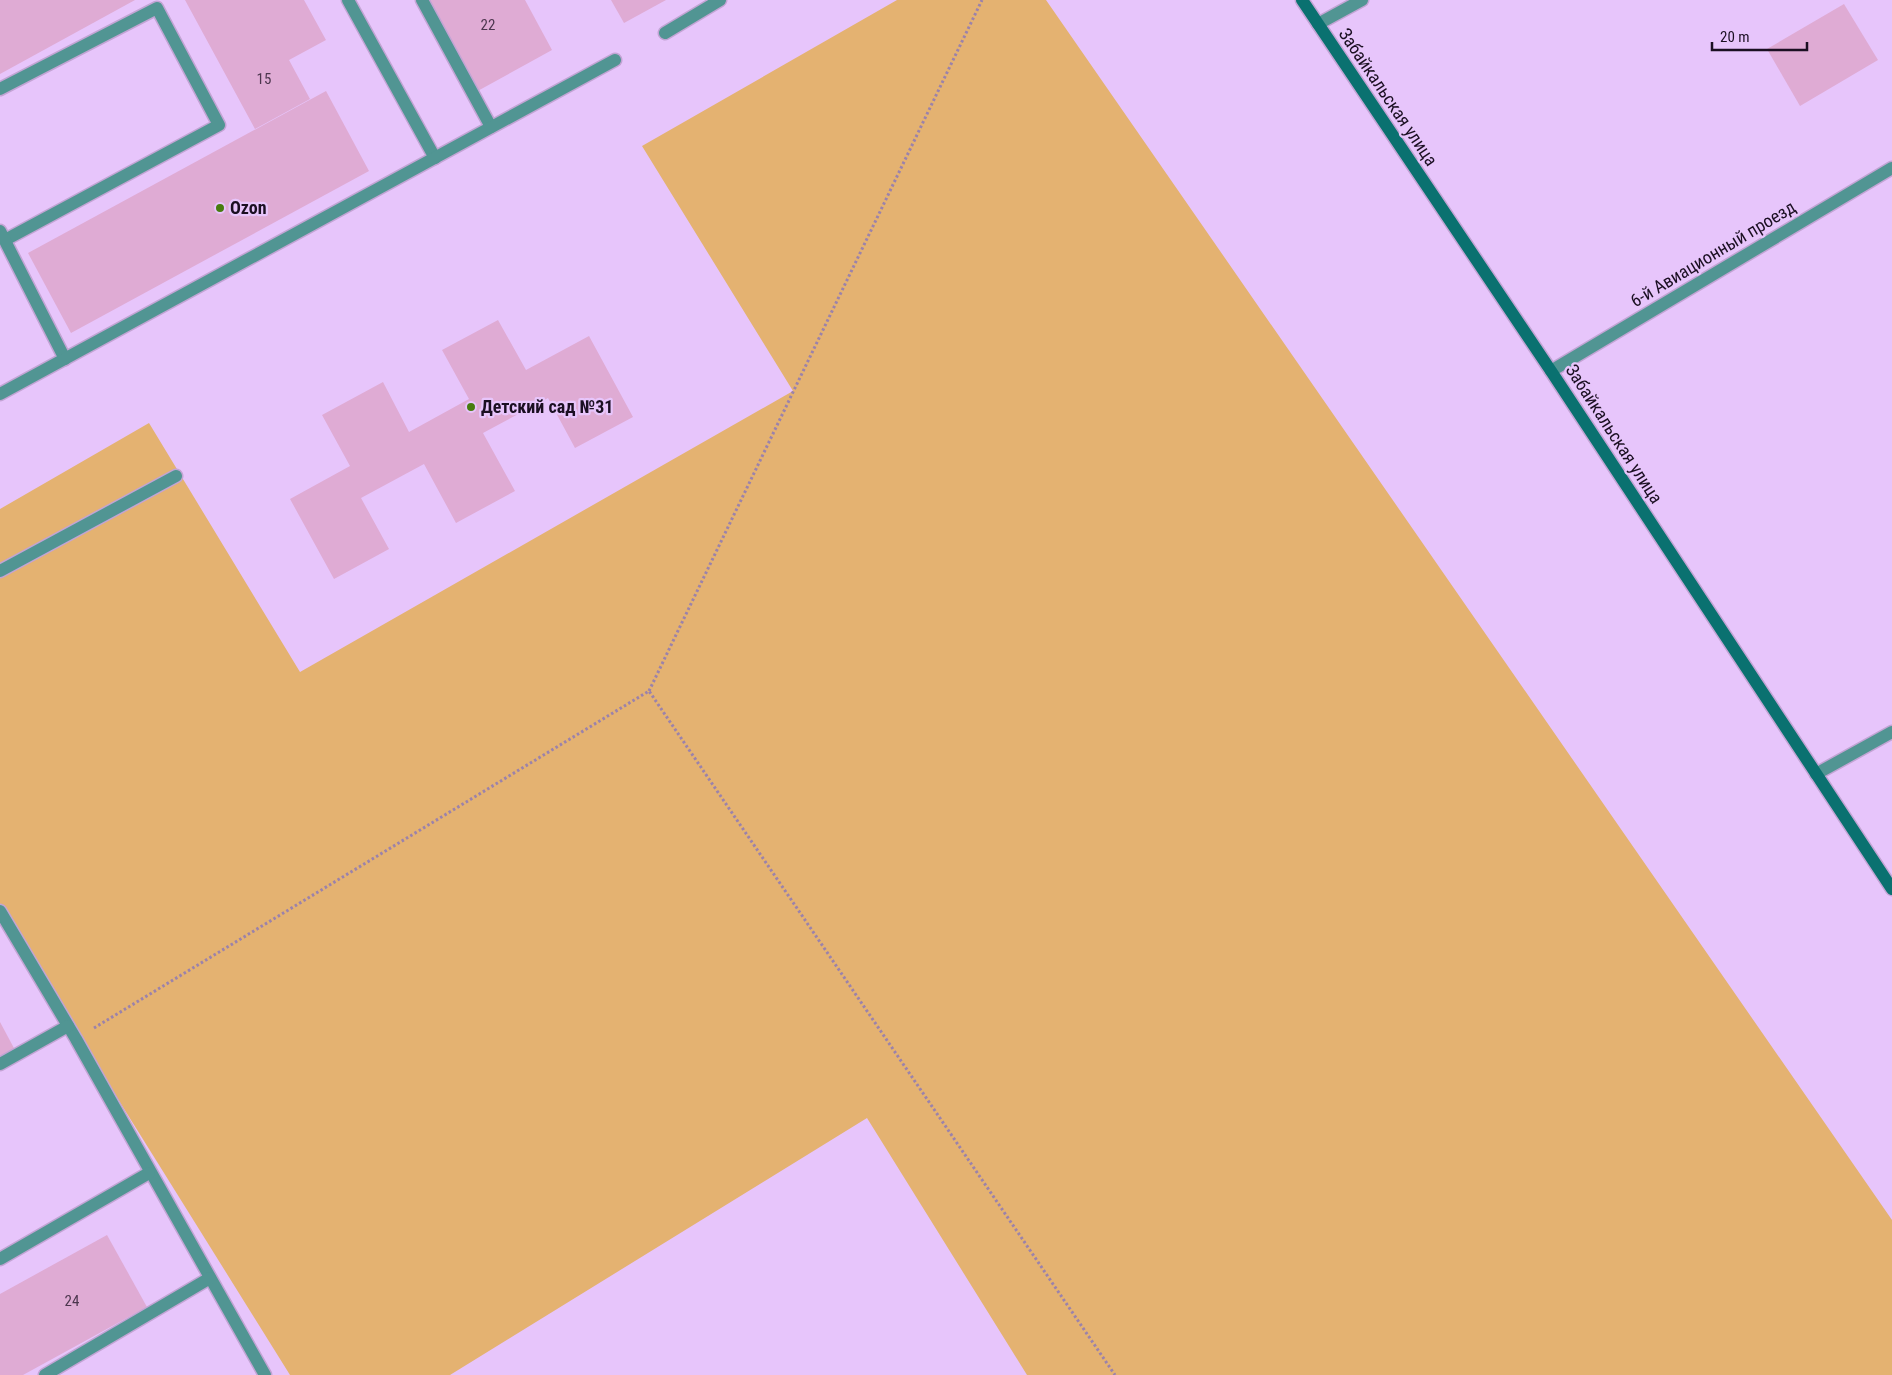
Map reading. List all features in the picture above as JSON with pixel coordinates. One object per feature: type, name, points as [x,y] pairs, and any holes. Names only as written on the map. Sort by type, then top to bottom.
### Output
[{"type":"street","points":[[348,0],[435,158]]},
{"type":"street","points":[[422,0],[491,127]]},
{"type":"street","points":[[665,32],[720,0]]},
{"type":"street","name":"Забайкальская улица","points":[[1302,0],[1551,371],[1892,890]]},
{"type":"street","points":[[1318,24],[1362,0]]},
{"type":"street","points":[[0,89],[157,8],[219,125],[2,236],[65,359]]},
{"type":"street","points":[[0,394],[615,60]]},
{"type":"street","name":"6-й Авиационный проезд","points":[[1551,371],[1892,168]]},
{"type":"street","points":[[0,571],[176,476]]},
{"type":"street","points":[[1816,774],[1892,732]]},
{"type":"street","points":[[1,917],[76,1039],[149,1173],[265,1375]]},
{"type":"street","points":[[0,1064],[68,1026]]},
{"type":"street","points":[[0,1259],[149,1173]]},
{"type":"street","points":[[45,1375],[210,1278]]},
{"type":"path","points":[[76,1039],[649,691],[982,0]]},
{"type":"path","points":[[649,691],[1115,1375]]},
{"type":"shaded area","points":[[897,0],[1046,0],[1892,1220],[1892,1375],[1027,1375],[867,1118],[450,1375],[290,1375],[0,910],[0,509],[149,423],[300,672],[793,391],[642,146]]},
{"type":"building","points":[[0,0],[135,0],[0,74]]},
{"type":"building","points":[[185,0],[304,0],[326,40],[289,60],[310,99],[255,129]]},
{"type":"building","points":[[423,0],[525,0],[552,50],[474,93]]},
{"type":"building","points":[[611,0],[666,0],[624,23]]},
{"type":"building","points":[[1844,4],[1878,60],[1800,106],[1767,49]]},
{"type":"building","points":[[326,91],[369,171],[71,333],[28,253]]},
{"type":"building","points":[[498,320],[526,370],[589,336],[633,417],[575,448],[548,398],[483,433],[515,491],[456,523],[424,464],[361,498],[389,549],[334,579],[290,499],[350,466],[322,415],[383,382],[409,432],[469,399],[442,350]]},
{"type":"building","points":[[0,1022],[15,1050],[0,1058]]},
{"type":"building","points":[[107,1235],[147,1307],[23,1375],[0,1375],[0,1294]]},
{"type":"place","name":"Ozon","points":[[220,208]]},
{"type":"place","name":"Детский сад №31","points":[[471,407]]}]
